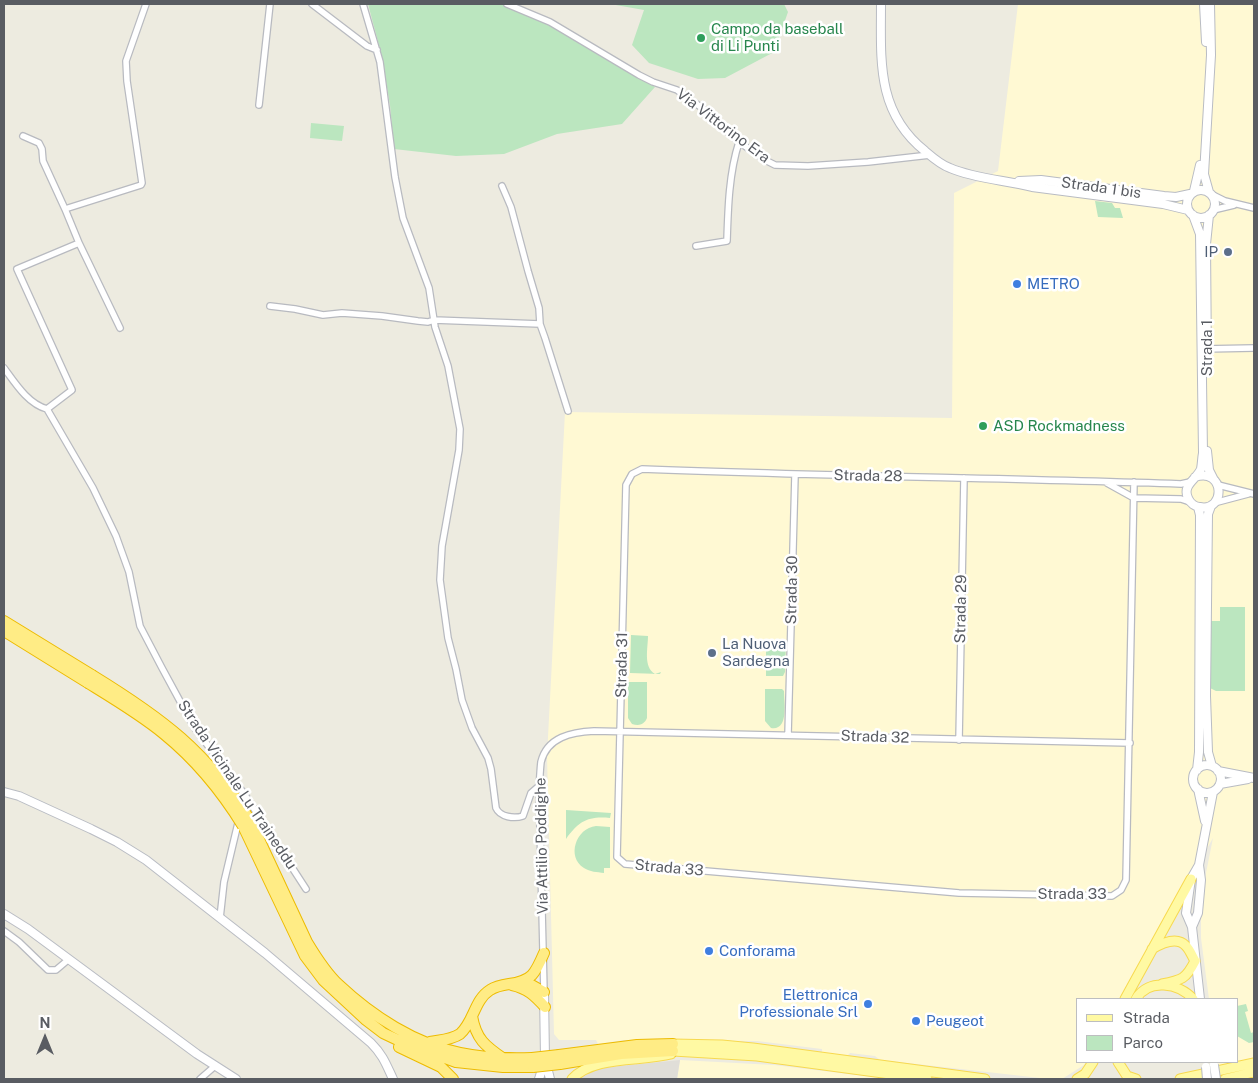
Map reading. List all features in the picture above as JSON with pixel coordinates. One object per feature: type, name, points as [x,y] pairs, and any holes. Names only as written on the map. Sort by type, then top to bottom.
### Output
[{"type":"highway","points":[[4,621],[90,679],[163,733],[188,755],[247,824],[307,942],[318,960],[338,984],[377,1016],[400,1030],[426,1042],[458,1053],[505,1059],[536,1069]]},
{"type":"highway","points":[[4,631],[90,679]]},
{"type":"highway","points":[[247,824],[305,956],[328,985],[397,1046],[441,1067],[452,1078]]},
{"type":"highway","points":[[522,982],[533,976],[544,953]]},
{"type":"highway","points":[[426,1042],[446,1040],[458,1035],[466,1027],[479,1000],[490,990],[501,985],[522,982],[528,983],[544,992]]},
{"type":"highway","points":[[509,984],[522,987],[535,995],[545,1007]]},
{"type":"highway","points":[[472,1016],[478,1038],[505,1059]]},
{"type":"highway","points":[[383,1033],[456,1062],[536,1069],[559,1059],[629,1045],[676,1049]]},
{"type":"main road","points":[[1126,998],[1191,879]]},
{"type":"main road","points":[[1136,998],[1150,987],[1180,980],[1188,975],[1194,961],[1186,945],[1178,942],[1168,941],[1152,949]]},
{"type":"main road","points":[[1162,984],[1176,987],[1192,998]]},
{"type":"main road","points":[[572,1079],[592,1066],[660,1057],[676,1049],[722,1045],[985,1079]]},
{"type":"main road","points":[[676,1049],[757,1056],[907,1078],[927,1079]]},
{"type":"main road","points":[[1077,1079],[1085,1074],[1092,1063]]},
{"type":"main road","points":[[1119,1063],[1127,1076],[1136,1079]]},
{"type":"main road","points":[[1180,1079],[1254,1063]]},
{"type":"main road","points":[[1225,1079],[1254,1072]]},
{"type":"street","points":[[65,208],[141,185],[142,183],[127,81],[126,61],[146,4]]},
{"type":"street","points":[[259,105],[270,4]]},
{"type":"street","points":[[312,4],[367,46],[377,50]]},
{"type":"street","points":[[364,4],[377,50],[397,192],[407,230],[429,288],[434,320],[451,379],[460,428],[459,450],[442,546],[440,573],[448,638],[462,700],[472,728],[488,758],[498,813],[504,816],[523,816],[531,793],[539,786]]},
{"type":"street","name":"Via Vittorino Era","points":[[507,4],[550,22],[638,75],[677,90],[702,108],[721,128],[770,163],[784,166],[858,163],[930,155]]},
{"type":"street","name":"Strada 1 bis","points":[[881,4],[882,67],[886,93],[897,119],[914,142],[948,168],[977,177],[1032,187],[1163,204],[1190,213]]},
{"type":"street","points":[[1204,4],[1206,22],[1205,74],[1199,172],[1192,193],[1186,203],[1190,213],[1201,218],[1228,206],[1239,205]]},
{"type":"street","points":[[1210,4],[1211,55],[1204,174],[1215,202],[1211,213]]},
{"type":"street","points":[[23,136],[39,143],[42,149],[43,161],[65,208],[78,243],[120,328]]},
{"type":"street","points":[[696,246],[727,241],[734,157],[739,142]]},
{"type":"street","name":"Strada 1 bis","points":[[1012,182],[1040,180],[1176,197],[1192,193]]},
{"type":"street","points":[[502,186],[511,207],[539,308],[540,324],[568,411]]},
{"type":"street","points":[[1192,193],[1203,190],[1239,205],[1254,208]]},
{"type":"street","name":"Strada 1","points":[[1190,213],[1200,234],[1207,463],[1216,482]]},
{"type":"street","name":"Strada 1","points":[[1192,480],[1201,467],[1202,454],[1206,244],[1211,213]]},
{"type":"street","points":[[4,368],[22,392],[40,407],[47,409],[72,390],[17,269],[78,243]]},
{"type":"street","points":[[270,306],[323,315],[333,313],[352,314],[428,322],[434,320],[540,324]]},
{"type":"street","points":[[1204,349],[1254,348]]},
{"type":"street","name":"Strada Vicinale Lu Traineddu","points":[[47,409],[93,488],[116,536],[129,572],[134,604],[144,635],[194,727],[245,795],[306,889]]},
{"type":"street","name":"Strada 28","points":[[632,474],[642,469],[795,475],[1181,484],[1192,480]]},
{"type":"street","name":"Strada 31","points":[[617,857],[626,485],[632,474]]},
{"type":"street","name":"Strada 30","points":[[788,735],[795,475]]},
{"type":"street","points":[[1205,476],[1216,482],[1252,493],[1212,505],[1198,507],[1190,502],[1186,492],[1192,480],[1205,476]]},
{"type":"street","name":"Strada 29","points":[[959,740],[964,478]]},
{"type":"street","name":"Strada 28","points":[[1105,481],[1134,498],[1181,499],[1190,502]]},
{"type":"street","name":"Strada 33","points":[[617,857],[625,864],[959,893],[1112,896],[1121,890],[1126,880],[1134,482]]},
{"type":"street","points":[[1192,927],[1198,913],[1201,880],[1199,864],[1206,825],[1213,792],[1220,784],[1221,778],[1208,752],[1206,696],[1208,514],[1219,495],[1216,482]]},
{"type":"street","points":[[1198,507],[1200,515],[1200,752],[1193,780],[1198,789],[1206,825]]},
{"type":"street","name":"Via Attilio Poddighe","points":[[544,992],[539,786],[541,761],[549,746],[560,737],[576,732],[620,732]]},
{"type":"street","name":"Strada 32","points":[[620,732],[1130,743]]},
{"type":"street","points":[[1197,770],[1204,766],[1254,778]]},
{"type":"street","points":[[1220,784],[1254,778]]},
{"type":"street","points":[[1198,789],[1206,793],[1213,792]]},
{"type":"street","points":[[4,792],[19,796],[117,842],[146,860],[265,953],[371,1043],[388,1064],[391,1077]]},
{"type":"street","points":[[220,918],[224,882],[245,795]]},
{"type":"street","points":[[1199,864],[1191,879],[1186,913],[1192,927],[1194,961],[1200,998]]},
{"type":"street","points":[[4,914],[28,929],[215,1066],[236,1079]]},
{"type":"street","points":[[4,931],[20,942],[48,970],[56,970],[69,959]]},
{"type":"street","points":[[544,992],[545,1059],[550,1079]]},
{"type":"street","points":[[534,1079],[536,1069],[545,1059]]},
{"type":"street","points":[[1214,1063],[1216,1079]]},
{"type":"street","points":[[1205,1064],[1207,1079]]},
{"type":"street","points":[[200,1079],[215,1066]]},
{"type":"shaded area","points":[[1018,4],[1254,4],[1254,1059],[1219,1068],[1218,1063],[1238,1063],[1238,998],[1209,998],[1201,938],[1201,898],[1213,838],[1123,998],[1076,998],[1076,1063],[1085,1063],[1062,1079],[880,1060],[875,1056],[850,1053],[847,1056],[822,1053],[822,1049],[757,1041],[624,1040],[598,1044],[596,1040],[559,1040],[554,1034],[547,756],[565,412],[952,418],[954,193],[998,171]]},
{"type":"shaded area","points":[[680,1060],[774,1065],[889,1079],[677,1079]]},
{"type":"shaded area","points":[[680,1060],[677,1079],[579,1079],[599,1068]]},
{"type":"green space","points":[[368,4],[510,4],[591,43],[655,87],[622,124],[557,134],[504,154],[456,156],[394,149],[390,105],[381,53]]},
{"type":"green space","name":"Campo da baseball di Li Punti","points":[[610,4],[784,4],[788,12],[774,52],[725,78],[698,79],[649,63],[632,45],[644,10]]},
{"type":"green space","points":[[311,123],[344,126],[342,141],[310,138]]},
{"type":"green space","points":[[1095,201],[1112,203],[1115,208],[1120,208],[1123,218],[1098,217]]},
{"type":"green space","points":[[1220,607],[1245,607],[1245,691],[1216,691],[1210,688],[1210,621],[1220,621]]},
{"type":"green space","points":[[631,635],[648,636],[648,662],[651,671],[655,674],[630,673]]},
{"type":"green space","points":[[766,642],[786,643],[785,672],[783,676],[766,676]]},
{"type":"green space","points":[[628,682],[647,682],[647,718],[641,724],[632,724],[628,718]]},
{"type":"green space","points":[[765,689],[782,689],[784,691],[785,709],[783,721],[777,728],[771,728],[765,721]]},
{"type":"green space","points":[[566,810],[611,813],[610,818],[596,818],[585,821],[575,828],[566,839]]},
{"type":"green space","points":[[596,826],[610,827],[610,868],[604,868],[604,873],[584,868],[575,857],[576,844],[579,837],[589,828]]},
{"type":"green space","points":[[1246,1004],[1248,1011],[1245,1012],[1251,1033],[1254,1032],[1254,1042],[1249,1043],[1238,1037],[1238,1006]]},
{"type":"place","name":"Campo da baseball di Li Punti","points":[[701,38]]},
{"type":"place","name":"IP","points":[[1228,252]]},
{"type":"place","name":"METRO","points":[[1017,284]]},
{"type":"place","name":"ASD Rockmadness","points":[[983,426]]},
{"type":"place","name":"La Nuova Sardegna","points":[[712,653]]},
{"type":"place","name":"Conforama","points":[[709,951]]},
{"type":"place","name":"Elettronica Professionale Srl","points":[[868,1004]]},
{"type":"place","name":"Peugeot","points":[[916,1021]]}]
